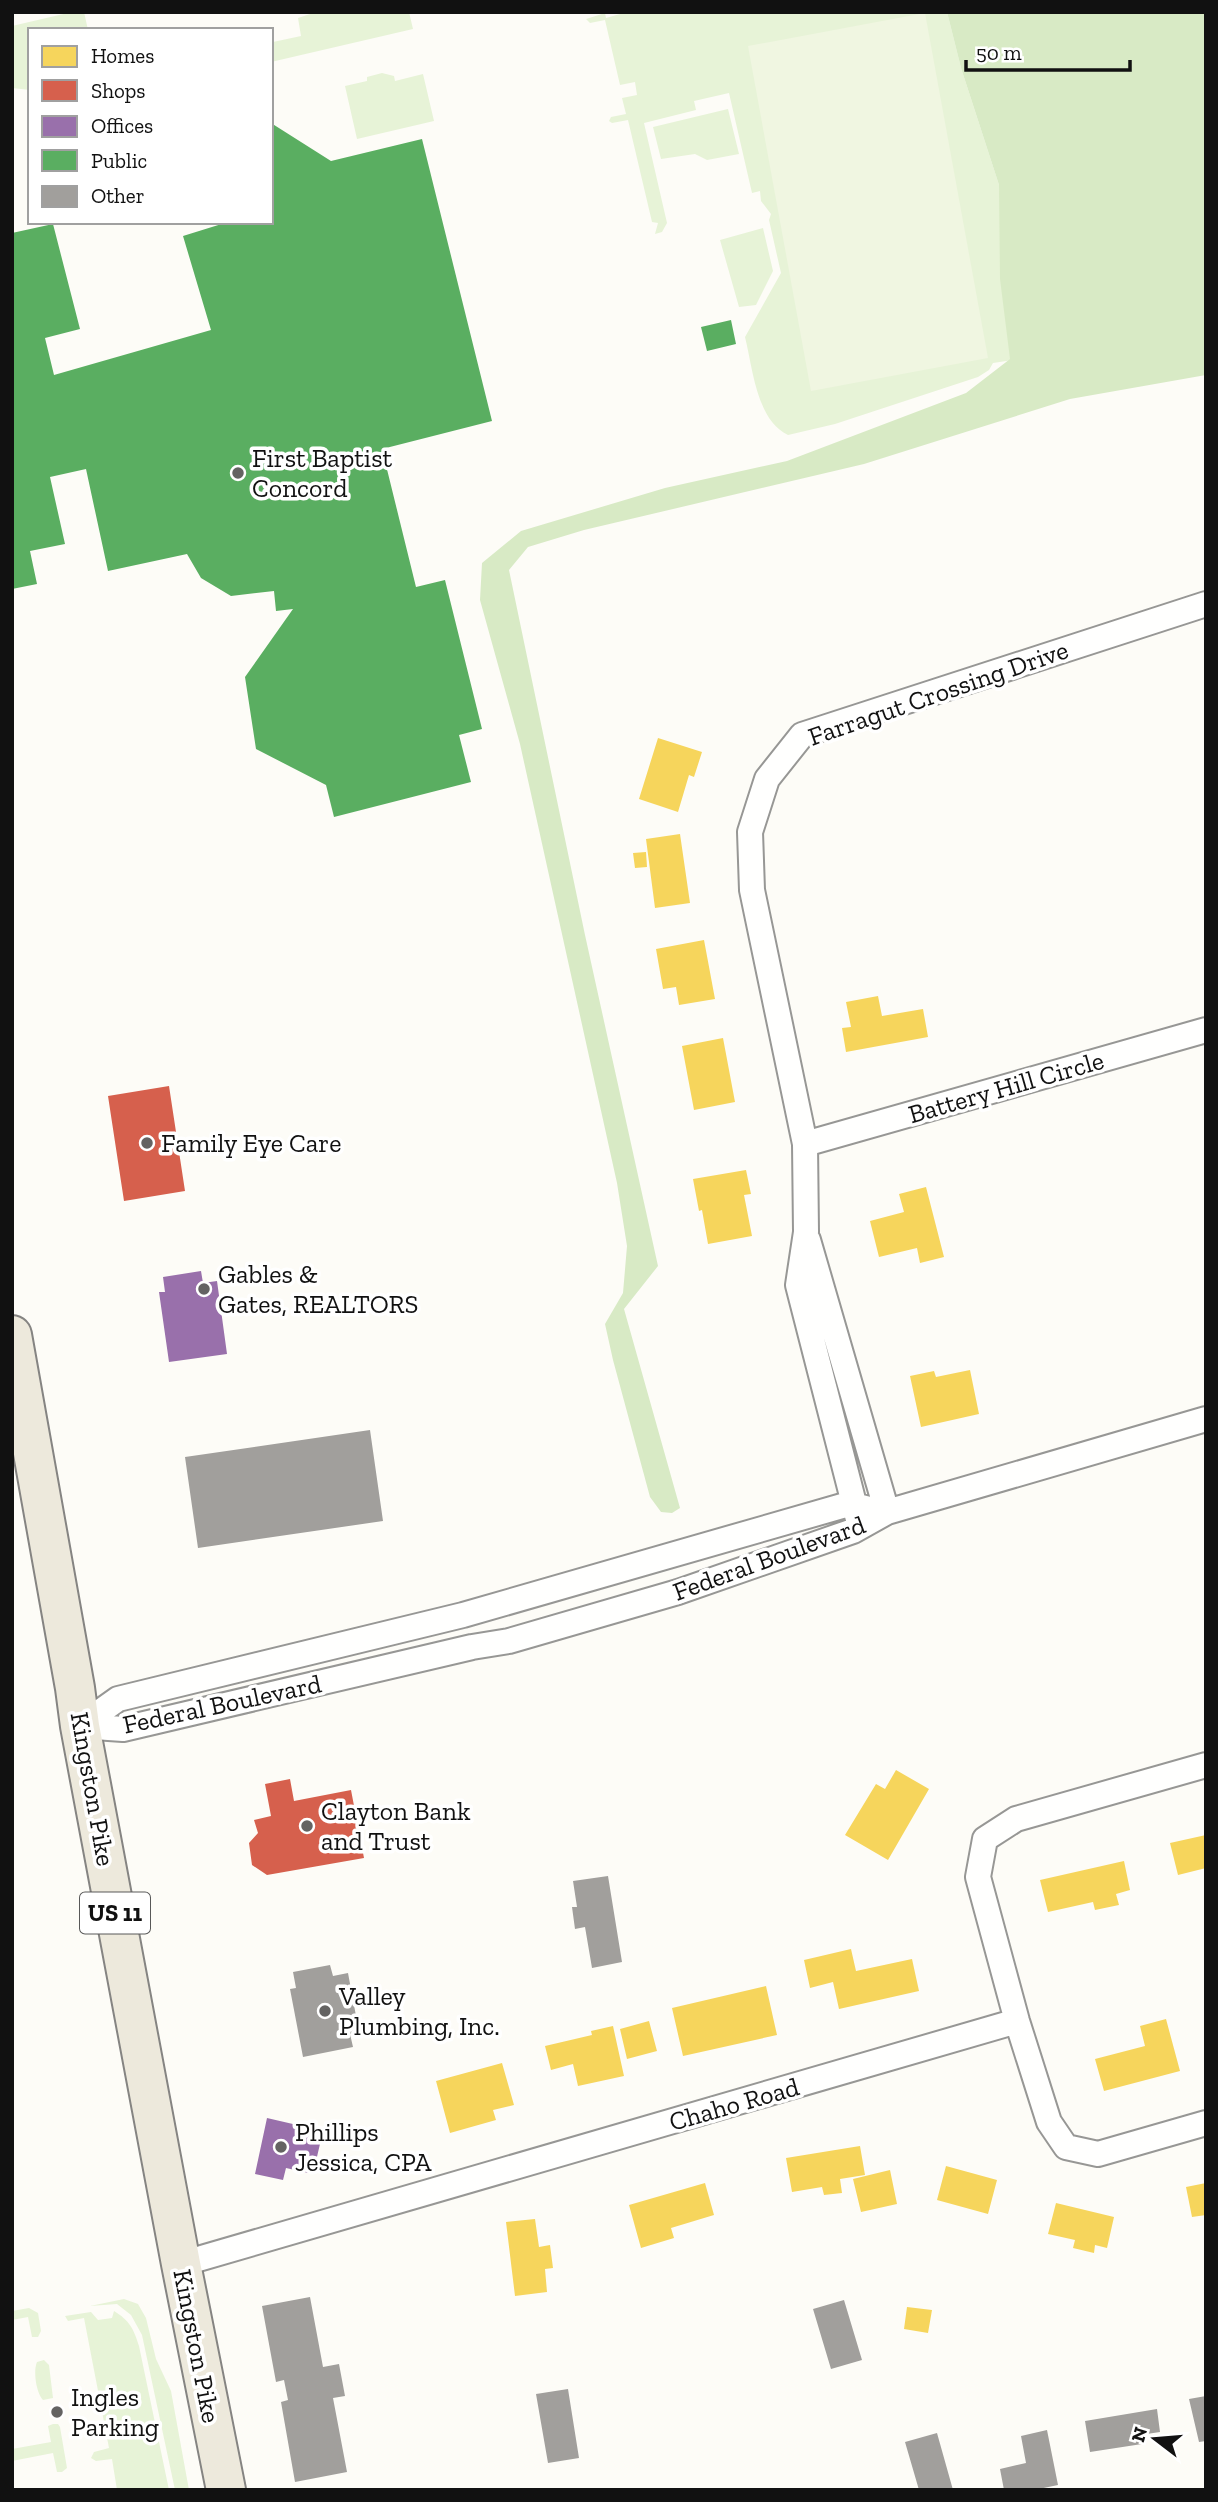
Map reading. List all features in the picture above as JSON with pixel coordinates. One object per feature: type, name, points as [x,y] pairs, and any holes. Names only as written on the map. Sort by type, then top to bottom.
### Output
[{"type":"main road","name":"Kingston Pike","points":[[12,1335],[80,1726],[226,2490]]},
{"type":"street","name":"Farragut Crossing Drive","points":[[857,1516],[799,1285],[806,1232],[805,1144],[752,890],[750,832],[766,779],[802,735],[1206,604]]},
{"type":"street","name":"Battery Hill Circle","points":[[805,1144],[1206,1030]]},
{"type":"street","name":"Farragut Crossing Drive","points":[[806,1232],[887,1513]]},
{"type":"street","points":[[831,1415],[856,1408]]},
{"type":"street","name":"Federal Boulevard","points":[[80,1726],[123,1729],[472,1647],[509,1641],[678,1592],[857,1516],[887,1513],[1206,1419]]},
{"type":"street","name":"Federal Boulevard","points":[[80,1726],[118,1699],[451,1618],[849,1504],[857,1516]]},
{"type":"street","points":[[1206,1765],[1016,1819],[985,1839],[978,1877],[1017,2021],[1049,2122],[1066,2147],[1098,2154],[1206,2123]]},
{"type":"street","name":"Chaho Road","points":[[181,2264],[1017,2021]]},
{"type":"green space","points":[[72,12],[84,12],[88,28],[28,28],[28,90],[12,88],[12,26]]},
{"type":"green space","points":[[316,12],[409,12],[413,29],[273,62],[273,42],[301,36],[298,18]]},
{"type":"green space","points":[[627,12],[947,12],[961,68],[999,185],[1019,359],[993,363],[989,370],[978,377],[835,424],[788,435],[777,428],[762,405],[745,337],[781,273],[769,220],[771,214],[761,201],[760,191],[752,193],[729,93],[694,101],[696,110],[644,123],[667,223],[662,232],[655,234],[658,223],[652,222],[628,120],[612,123],[609,121],[611,117],[626,114],[622,98],[637,95],[635,82],[620,85],[605,20],[590,23],[586,19],[605,13],[606,18]]},
{"type":"green space","points":[[947,12],[1206,12],[1206,375],[1070,399],[864,464],[584,530],[528,547],[509,570],[658,1266],[624,1309],[680,1508],[672,1513],[661,1512],[650,1497],[605,1324],[623,1293],[627,1246],[617,1183],[520,744],[480,600],[482,563],[521,531],[665,488],[787,461],[966,393],[1010,359],[1000,279],[999,185],[961,68]]},
{"type":"green space","points":[[925,13],[988,358],[811,391],[748,46]]},
{"type":"green space","points":[[382,73],[394,76],[395,81],[423,74],[434,121],[357,139],[345,86],[367,81],[367,77]]},
{"type":"green space","points":[[728,109],[739,154],[707,160],[695,154],[661,159],[653,127]]},
{"type":"green space","points":[[763,228],[773,271],[756,305],[739,307],[720,240]]},
{"type":"green space","points":[[124,2299],[138,2304],[146,2318],[156,2359],[171,2391],[189,2490],[175,2490],[142,2335],[131,2315],[117,2304],[90,2306]]},
{"type":"green space","points":[[29,2308],[38,2313],[41,2331],[38,2337],[32,2337],[28,2317],[12,2320],[12,2311]]},
{"type":"green space","points":[[114,2311],[130,2326],[139,2346],[169,2490],[117,2490],[112,2459],[96,2461],[91,2458],[94,2452],[109,2448],[84,2318],[68,2321],[65,2316],[91,2312],[98,2320],[112,2318]]},
{"type":"green space","points":[[44,2360],[49,2365],[53,2398],[43,2400],[37,2387],[35,2371],[37,2362]]},
{"type":"green space","points":[[53,2424],[60,2427],[67,2468],[57,2472],[53,2453],[12,2461],[12,2449],[51,2442],[48,2426]]},
{"type":"building: Homes","points":[[658,738],[702,752],[694,777],[689,775],[678,812],[639,799]]},
{"type":"building: Homes","points":[[680,834],[690,903],[655,908],[646,839]]},
{"type":"building: Homes","points":[[646,852],[647,867],[635,868],[633,853]]},
{"type":"building: Homes","points":[[704,940],[715,999],[679,1005],[676,987],[663,989],[656,949]]},
{"type":"building: Homes","points":[[878,996],[882,1016],[923,1009],[928,1037],[846,1052],[842,1028],[851,1027],[846,1002]]},
{"type":"building: Homes","points":[[723,1038],[735,1102],[694,1110],[682,1046]]},
{"type":"building: Homes","points":[[746,1170],[751,1194],[744,1195],[752,1236],[708,1244],[693,1179]]},
{"type":"building: Homes","points":[[926,1187],[944,1257],[920,1263],[917,1248],[879,1257],[870,1221],[904,1212],[899,1194]]},
{"type":"building: Homes","points":[[970,1370],[979,1414],[921,1427],[910,1376],[934,1371],[936,1377]]},
{"type":"building: Homes","points":[[896,1770],[929,1789],[888,1860],[845,1835],[876,1784],[885,1789]]},
{"type":"building: Homes","points":[[1206,1835],[1206,1868],[1178,1875],[1170,1843]]},
{"type":"building: Homes","points":[[1124,1861],[1130,1890],[1116,1894],[1119,1905],[1095,1910],[1093,1902],[1048,1912],[1040,1880]]},
{"type":"building: Homes","points":[[851,1949],[856,1971],[912,1959],[919,1991],[839,2009],[833,1982],[810,1988],[804,1960]]},
{"type":"building: Homes","points":[[766,1986],[777,2035],[683,2056],[672,2008]]},
{"type":"building: Homes","points":[[1166,2019],[1180,2071],[1104,2091],[1095,2059],[1145,2046],[1140,2026]]},
{"type":"building: Homes","points":[[649,2021],[657,2051],[627,2059],[620,2029]]},
{"type":"building: Homes","points":[[613,2026],[624,2076],[578,2086],[573,2064],[551,2070],[545,2046],[592,2035],[591,2031]]},
{"type":"building: Homes","points":[[502,2063],[514,2105],[493,2110],[496,2120],[450,2133],[436,2081]]},
{"type":"building: Homes","points":[[860,2146],[865,2175],[840,2179],[842,2193],[824,2195],[822,2187],[792,2192],[786,2158]]},
{"type":"building: Homes","points":[[946,2166],[997,2180],[988,2214],[937,2200]]},
{"type":"building: Homes","points":[[890,2170],[897,2204],[861,2212],[853,2179]]},
{"type":"building: Homes","points":[[705,2183],[714,2215],[671,2228],[674,2238],[641,2248],[629,2205]]},
{"type":"building: Homes","points":[[1206,2183],[1206,2215],[1192,2217],[1186,2187]]},
{"type":"building: Homes","points":[[1056,2203],[1114,2217],[1107,2248],[1095,2245],[1094,2253],[1073,2248],[1075,2240],[1048,2234]]},
{"type":"building: Homes","points":[[535,2219],[539,2247],[550,2245],[553,2268],[545,2269],[547,2292],[515,2296],[506,2222]]},
{"type":"building: Homes","points":[[907,2307],[932,2310],[928,2333],[904,2329]]},
{"type":"building: Shops","name":"Family Eye Care","points":[[169,1086],[185,1191],[124,1201],[108,1096]]},
{"type":"building: Shops","name":"Clayton Bank and Trust","points":[[290,1779],[294,1801],[351,1790],[364,1858],[267,1875],[252,1865],[249,1843],[258,1833],[254,1820],[271,1816],[265,1784]]},
{"type":"building: Offices","points":[[201,1271],[203,1283],[217,1281],[227,1354],[169,1362],[159,1292],[165,1292],[163,1277]]},
{"type":"building: Offices","points":[[267,2118],[323,2131],[313,2174],[286,2168],[283,2180],[255,2174]]},
{"type":"building: Public","name":"First Baptist Concord","points":[[273,124],[331,161],[422,139],[492,421],[382,449],[416,587],[445,580],[482,729],[459,735],[471,782],[334,817],[326,785],[256,749],[245,677],[293,609],[276,611],[274,591],[231,596],[201,578],[187,554],[108,571],[86,469],[50,477],[65,544],[30,551],[37,584],[12,589],[12,233],[53,224],[80,329],[45,338],[54,375],[211,330],[183,236],[222,224],[273,224]]},
{"type":"building: Public","points":[[731,320],[736,344],[707,351],[701,327]]},
{"type":"building: Other","points":[[370,1430],[383,1521],[198,1548],[185,1457]]},
{"type":"building: Other","points":[[608,1876],[622,1962],[592,1968],[585,1927],[575,1929],[572,1907],[577,1907],[573,1881]]},
{"type":"building: Other","name":"Valley Plumbing, Inc.","points":[[330,1965],[333,1976],[348,1973],[359,2032],[350,2034],[353,2047],[303,2057],[290,1989],[296,1988],[293,1972]]},
{"type":"building: Other","points":[[310,2297],[323,2367],[339,2364],[345,2396],[333,2398],[347,2472],[295,2482],[281,2402],[288,2400],[284,2380],[276,2382],[262,2306]]},
{"type":"building: Other","points":[[844,2300],[862,2360],[831,2369],[813,2309]]},
{"type":"building: Other","points":[[568,2389],[579,2458],[548,2463],[536,2394]]},
{"type":"building: Other","points":[[1206,2396],[1206,2441],[1199,2442],[1189,2399]]},
{"type":"building: Other","points":[[1157,2409],[1160,2432],[1140,2435],[1142,2444],[1090,2452],[1085,2421]]},
{"type":"building: Other","points":[[1047,2430],[1058,2485],[1034,2490],[1004,2490],[1000,2469],[1026,2463],[1021,2436]]},
{"type":"building: Other","points":[[937,2433],[953,2490],[919,2490],[905,2442]]},
{"type":"place","name":"First Baptist Concord","points":[[238,473]]},
{"type":"place","name":"Family Eye Care","points":[[147,1143]]},
{"type":"place","name":"Gables & Gates, REALTORS","points":[[204,1289]]},
{"type":"place","name":"Clayton Bank and Trust","points":[[307,1826]]},
{"type":"place","name":"Valley Plumbing, Inc.","points":[[325,2011]]},
{"type":"place","name":"Phillips Jessica, CPA","points":[[281,2147]]},
{"type":"place","name":"Ingles Parking","points":[[57,2412]]}]
